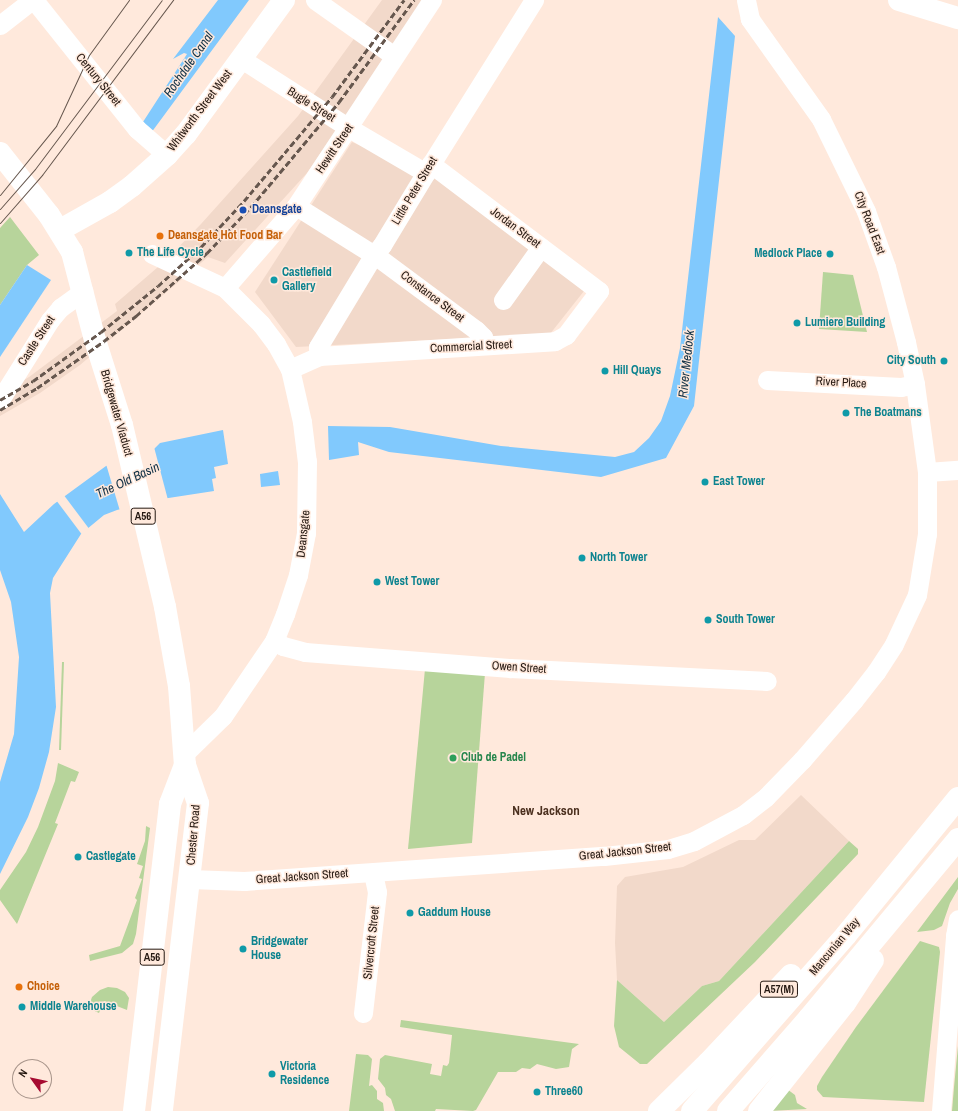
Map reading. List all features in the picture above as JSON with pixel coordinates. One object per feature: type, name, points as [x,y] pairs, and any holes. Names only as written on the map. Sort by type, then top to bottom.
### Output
[{"type":"main road","name":"Whitworth Street West","points":[[60,230],[110,202],[132,186],[167,155],[186,134],[240,58],[284,0]]},
{"type":"main road","points":[[899,0],[958,18]]},
{"type":"main road","name":"A56","points":[[0,154],[37,198],[60,230]]},
{"type":"main road","name":"Bridgewater Viaduct","points":[[60,230],[72,252],[95,340],[122,425],[164,607],[180,686],[185,760]]},
{"type":"main road","name":"A56","points":[[134,1111],[170,804],[185,760]]},
{"type":"main road","name":"Chester Road","points":[[162,1111],[198,803],[185,760]]},
{"type":"main road","name":"A57(M)","points":[[943,816],[958,788]]},
{"type":"main road","name":"Mancunian Way","points":[[692,1111],[816,970],[958,798]]},
{"type":"main road","points":[[728,1111],[958,839]]},
{"type":"main road","name":"A57(M)","points":[[660,1111],[740,1030],[833,929],[900,868]]},
{"type":"main road","points":[[759,1111],[845,1003],[927,877]]},
{"type":"street","points":[[0,25],[33,0]]},
{"type":"street","name":"Century Street","points":[[33,0],[138,129],[167,155]]},
{"type":"street","points":[[315,0],[394,56]]},
{"type":"street","name":"Hewitt Street","points":[[225,288],[296,206],[432,0]]},
{"type":"street","name":"Little Peter Street","points":[[319,356],[318,347],[374,254],[382,245],[428,168],[534,0]]},
{"type":"street","name":"City Road East","points":[[746,0],[750,20],[821,119],[866,211],[886,267],[915,384],[927,472]]},
{"type":"street","name":"Bugle Street","points":[[240,58],[348,128],[428,168]]},
{"type":"street","name":"Jordan Street","points":[[428,168],[541,247],[599,291]]},
{"type":"street","name":"Constance Street","points":[[296,206],[374,254],[476,330],[483,337],[484,346]]},
{"type":"street","points":[[503,300],[541,247]]},
{"type":"street","name":"Deansgate","points":[[152,254],[225,288],[261,324],[276,344],[290,369],[305,439],[308,488],[306,533],[298,575],[285,614],[274,641],[223,716],[185,760]]},
{"type":"street","name":"Castle Street","points":[[0,400],[50,320],[60,308],[83,291]]},
{"type":"street","name":"Commercial Street","points":[[319,356],[545,343],[555,341],[566,336],[599,291]]},
{"type":"street","points":[[290,369],[319,356]]},
{"type":"street","name":"River Place","points":[[766,380],[901,387],[915,384]]},
{"type":"street","points":[[927,472],[958,470]]},
{"type":"street","name":"Great Jackson Street","points":[[190,879],[244,881],[373,873],[455,865],[604,856],[668,850],[694,841],[743,815],[766,797],[802,760],[854,700],[876,672],[894,644],[917,595],[927,534],[927,472]]},
{"type":"street","name":"Owen Street","points":[[274,641],[291,649],[320,653],[517,668],[767,681]]},
{"type":"street","name":"Silvercroft Street","points":[[364,1013],[377,892],[373,873]]},
{"type":"street","points":[[940,1111],[954,944],[958,919]]},
{"type":"shaded area","points":[[382,0],[424,0],[307,173],[225,263],[208,257],[80,365],[40,393],[0,416],[0,394],[29,377],[117,311],[115,304],[165,261],[201,224],[298,116]]},
{"type":"shaded area","points":[[352,142],[440,180],[584,291],[550,334],[296,347],[255,292]]},
{"type":"shaded area","points":[[801,795],[849,841],[719,981],[702,986],[664,1022],[617,980],[615,943],[617,886],[625,877],[683,867],[739,840],[755,840]]},
{"type":"green space","points":[[10,217],[39,255],[27,265],[0,305],[0,228]]},
{"type":"green space","points":[[823,272],[853,275],[867,332],[819,329]]},
{"type":"green space","points":[[62,662],[64,662],[61,750],[59,750]]},
{"type":"green space","points":[[425,669],[485,673],[472,843],[408,849]]},
{"type":"green space","points":[[58,763],[79,772],[75,782],[71,781],[55,823],[58,824],[17,924],[0,900],[0,890],[26,852],[38,827],[55,781]]},
{"type":"green space","points":[[146,826],[150,828],[136,934],[133,944],[122,953],[90,961],[89,955],[120,946],[137,900],[135,898],[142,879],[139,878],[143,866],[137,864],[145,841]]},
{"type":"green space","points":[[849,841],[858,849],[858,854],[755,962],[647,1064],[640,1064],[619,1047],[614,1026],[617,980],[664,1022],[702,986],[719,981]]},
{"type":"green space","points":[[958,877],[958,889],[950,903],[942,926],[934,930],[917,932]]},
{"type":"green space","points":[[920,941],[939,947],[940,952],[924,1102],[823,1097],[817,1090],[817,1086],[822,1077],[856,1027]]},
{"type":"green space","points":[[108,987],[117,988],[125,992],[129,998],[127,1010],[104,1001],[99,1013],[88,1008],[92,997],[100,990]]},
{"type":"green space","points":[[401,1020],[579,1044],[572,1049],[569,1067],[556,1069],[537,1064],[530,1069],[522,1068],[516,1072],[498,1072],[476,1110],[436,1109],[435,1111],[395,1111],[391,1099],[386,1095],[385,1088],[378,1079],[380,1059],[385,1055],[432,1064],[430,1074],[441,1076],[443,1065],[447,1066],[449,1063],[452,1035],[400,1027]]},
{"type":"green space","points":[[958,1046],[958,1111],[952,1111],[954,1087]]},
{"type":"green space","points":[[356,1054],[368,1055],[372,1059],[369,1086],[372,1085],[377,1091],[377,1099],[383,1103],[384,1111],[349,1111]]},
{"type":"green space","points":[[787,1089],[795,1095],[797,1103],[807,1109],[769,1111]]},
{"type":"water","name":"Rochdale Canal","points":[[218,0],[249,0],[151,133],[141,125],[187,54],[184,53],[173,59]]},
{"type":"water","name":"River Medlock","points":[[718,17],[735,36],[694,406],[666,458],[601,477],[389,452],[358,442],[359,455],[329,460],[328,426],[390,427],[501,446],[615,457],[634,452],[649,438],[661,421],[670,396],[680,348]]},
{"type":"water","points":[[27,265],[51,280],[0,357],[0,305]]},
{"type":"water","name":"The Old Basin","points":[[223,430],[228,464],[214,467],[216,478],[212,479],[214,491],[162,499],[117,510],[104,515],[81,534],[53,578],[50,593],[56,707],[49,752],[39,788],[28,817],[0,874],[0,782],[14,734],[19,657],[11,602],[0,570],[0,494],[24,532],[54,504],[106,466],[154,449],[160,443]]},
{"type":"water","points":[[278,471],[280,485],[261,487],[260,474]]},
{"type":"pier","points":[[154,447],[168,500],[120,511],[106,464]]},
{"type":"pier","points":[[63,494],[90,530],[83,536],[56,500]]},
{"type":"tram line","points":[[0,195],[56,126],[89,55],[129,0]]},
{"type":"tram line","points":[[0,209],[35,169],[162,0]]},
{"type":"tram line","points":[[0,223],[42,175],[173,0]]},
{"type":"railway","points":[[0,400],[33,381],[101,332],[158,286],[201,247],[244,201],[332,97],[404,0]]},
{"type":"railway","points":[[0,410],[37,388],[104,341],[136,316],[207,253],[251,207],[339,102],[414,0]]},
{"type":"place","name":"Deansgate","points":[[243,210]]},
{"type":"place","name":"Deansgate Hot Food Bar","points":[[160,236]]},
{"type":"place","name":"The Life Cycle","points":[[129,253]]},
{"type":"place","name":"Medlock Place","points":[[830,254]]},
{"type":"place","name":"Castlefield Gallery","points":[[274,280]]},
{"type":"place","name":"Lumiere Building","points":[[797,323]]},
{"type":"place","name":"City South","points":[[944,361]]},
{"type":"place","name":"Hill Quays","points":[[605,371]]},
{"type":"place","name":"The Boatmans","points":[[846,413]]},
{"type":"place","name":"East Tower","points":[[705,482]]},
{"type":"place","name":"North Tower","points":[[582,558]]},
{"type":"place","name":"West Tower","points":[[377,582]]},
{"type":"place","name":"South Tower","points":[[708,620]]},
{"type":"place","name":"Club de Padel","points":[[453,758]]},
{"type":"place","name":"Castlegate","points":[[78,857]]},
{"type":"place","name":"Gaddum House","points":[[410,913]]},
{"type":"place","name":"Bridgewater House","points":[[243,949]]},
{"type":"place","name":"Choice","points":[[19,987]]},
{"type":"place","name":"Middle Warehouse","points":[[22,1007]]},
{"type":"place","name":"Victoria Residence","points":[[272,1074]]},
{"type":"place","name":"Three60","points":[[537,1092]]},
{"type":"district","name":"New Jackson","points":[[546,811]]}]
